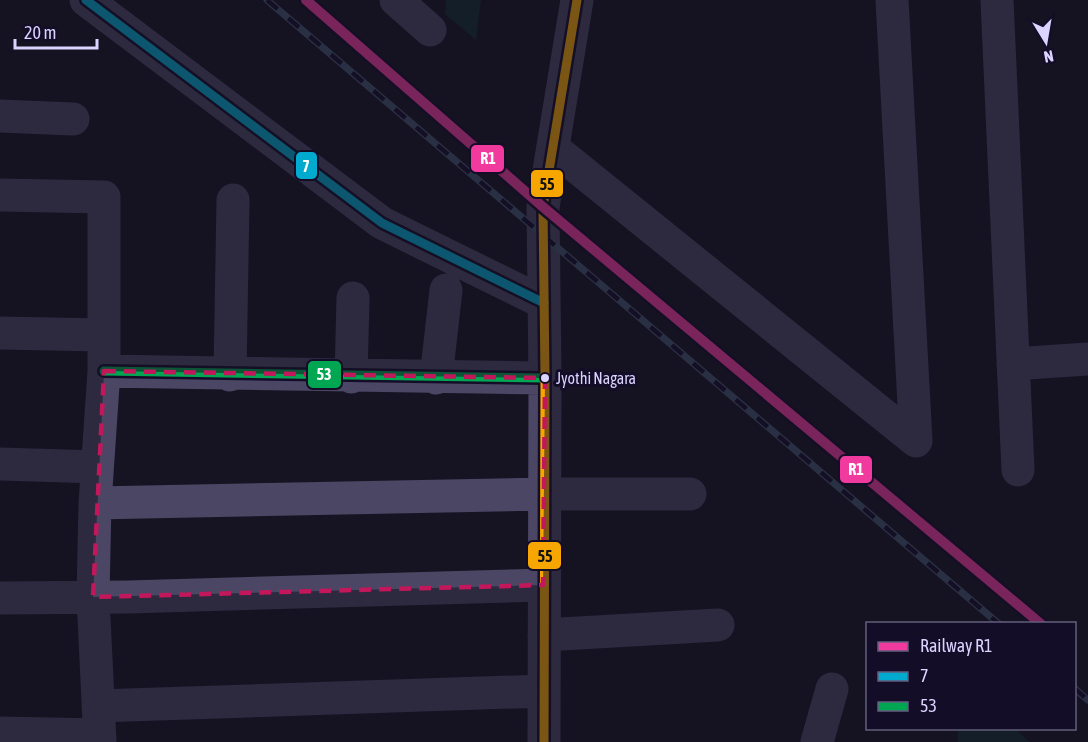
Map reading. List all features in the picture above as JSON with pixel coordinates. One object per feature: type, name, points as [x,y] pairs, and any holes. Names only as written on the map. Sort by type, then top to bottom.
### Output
[{"type":"street","points":[[86,0],[382,223],[544,303]]},
{"type":"street","points":[[396,0],[430,30]]},
{"type":"street","points":[[544,742],[543,207],[577,0]]},
{"type":"street","points":[[553,148],[916,441],[892,0]]},
{"type":"street","points":[[997,0],[1018,470]]},
{"type":"street","points":[[0,116],[73,119]]},
{"type":"street","points":[[0,195],[104,184],[104,371],[95,503],[93,597],[99,728]]},
{"type":"street","points":[[230,375],[233,200]]},
{"type":"street","points":[[436,378],[446,290]]},
{"type":"street","points":[[351,377],[353,298]]},
{"type":"street","points":[[0,333],[103,335]]},
{"type":"street","points":[[1013,363],[1088,359]]},
{"type":"street","points":[[104,371],[351,377],[545,378]]},
{"type":"street","points":[[0,464],[98,466]]},
{"type":"street","points":[[95,503],[544,494],[690,494]]},
{"type":"street","points":[[0,598],[543,585]]},
{"type":"street","points":[[544,635],[718,625]]},
{"type":"street","points":[[817,742],[832,689]]},
{"type":"street","points":[[0,733],[99,728],[543,691]]},
{"type":"highlighted area","points":[[104,371],[545,378],[543,585],[93,597]]},
{"type":"green space","points":[[446,0],[481,0],[476,40],[445,14]]},
{"type":"green space","points":[[958,730],[1016,730],[1030,742],[958,742]]},
{"type":"railway","points":[[267,0],[997,622]]},
{"type":"railway","points":[[1076,690],[1088,700]]},
{"type":"rail line","name":"R1","points":[[306,0],[543,207],[1039,622]]},
{"type":"transit line","name":"7","points":[[86,0],[382,223],[544,303]]},
{"type":"transit line","name":"55","points":[[544,742],[543,207],[577,0]]},
{"type":"transit line","name":"53","points":[[104,371],[545,378]]},
{"type":"place","name":"Jyothi Nagara","points":[[545,378]]}]
